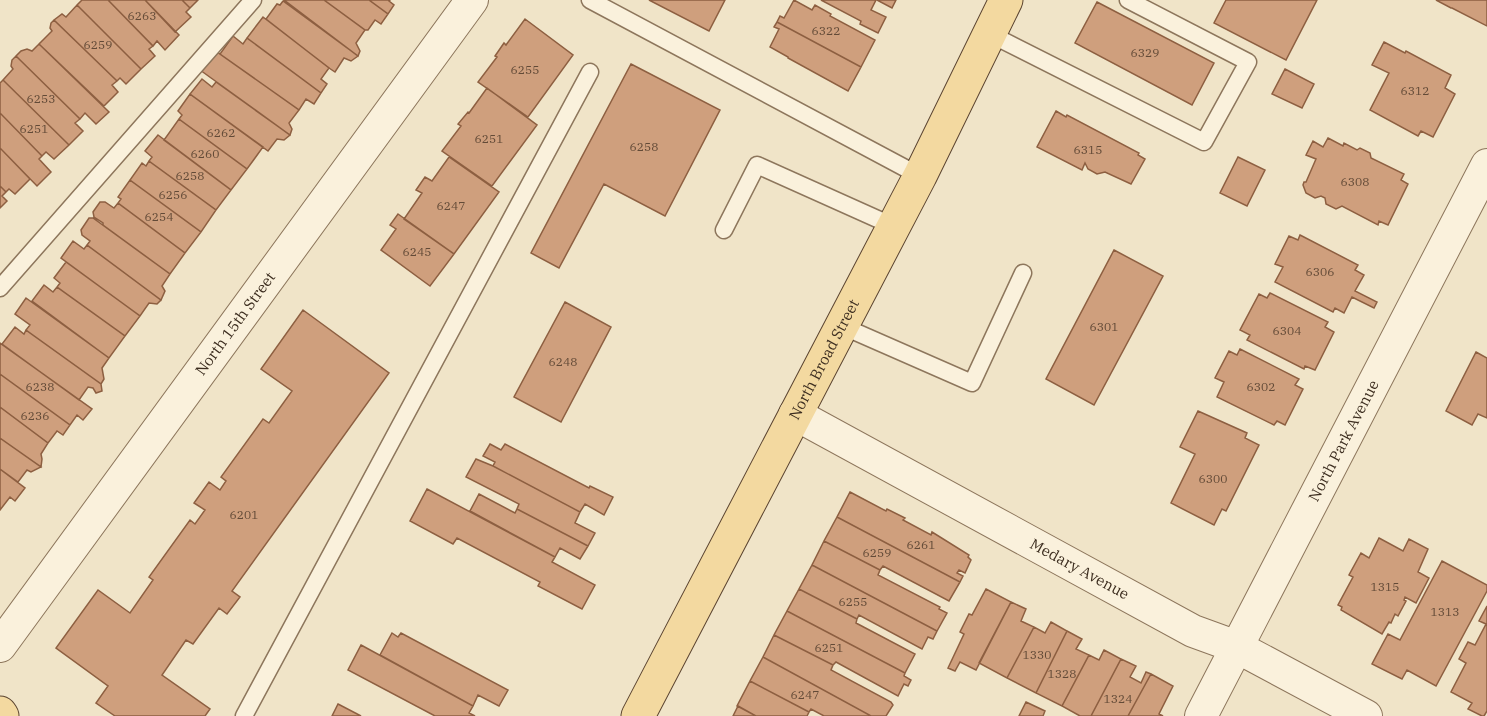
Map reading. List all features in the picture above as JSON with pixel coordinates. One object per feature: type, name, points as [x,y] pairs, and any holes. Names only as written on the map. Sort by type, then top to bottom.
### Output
[{"type":"main road","name":"North Broad Street","points":[[638,716],[920,177],[1006,0]]},
{"type":"street","name":"North 15th Street","points":[[0,646],[472,0]]},
{"type":"street","name":"North Park Avenue","points":[[1201,716],[1487,165]]},
{"type":"street","name":"Medary Avenue","points":[[795,414],[1193,631],[1237,647],[1366,716]]},
{"type":"lane","points":[[0,288],[253,0]]},
{"type":"lane","points":[[590,0],[920,177]]},
{"type":"lane","points":[[990,34],[1204,142],[1248,62],[1128,0]]},
{"type":"lane","points":[[244,716],[590,72]]},
{"type":"lane","points":[[724,230],[758,165],[894,226]]},
{"type":"lane","points":[[842,326],[972,383],[1023,273]]},
{"type":"building","points":[[82,0],[108,0],[153,46],[149,49],[155,56],[141,69],[77,5]]},
{"type":"building","points":[[108,0],[145,0],[179,35],[165,50],[157,41],[153,46]]},
{"type":"building","points":[[145,0],[182,0],[190,8],[186,12],[191,17],[175,32]]},
{"type":"building","points":[[182,0],[198,0],[190,8]]},
{"type":"building","points":[[284,0],[324,0],[365,30],[356,43],[360,51],[358,56]]},
{"type":"building","points":[[324,0],[369,0],[388,14],[381,24],[375,20],[368,30],[365,30]]},
{"type":"building","points":[[369,0],[390,0],[394,5],[388,14]]},
{"type":"building","points":[[649,0],[725,0],[709,31]]},
{"type":"building","points":[[794,0],[812,10],[815,5],[831,14],[830,16],[875,40],[861,67],[777,22],[780,16],[784,18]]},
{"type":"building","points":[[821,0],[876,0],[871,10],[886,17],[878,33],[860,24],[861,21]]},
{"type":"building","points":[[877,0],[896,0],[892,8]]},
{"type":"building","points":[[1226,0],[1317,0],[1286,60],[1214,23]]},
{"type":"building","points":[[1436,0],[1487,0],[1487,26],[1451,8]]},
{"type":"building","points":[[283,1],[358,56],[351,61],[344,58],[335,72],[329,68],[266,19],[277,4],[280,5]]},
{"type":"building","points":[[1097,2],[1214,63],[1192,105],[1075,43]]},
{"type":"building","points":[[77,5],[141,69],[126,84],[120,78],[117,81],[54,20],[62,14],[66,17]]},
{"type":"building","points":[[263,17],[329,68],[321,79],[327,84],[321,93],[247,38]]},
{"type":"building","points":[[525,19],[573,55],[528,117],[478,82],[497,57],[495,56],[504,43],[506,45]]},
{"type":"building","points":[[54,20],[117,81],[112,85],[118,92],[104,106],[39,44],[52,31],[50,28]]},
{"type":"building","points":[[777,22],[861,67],[848,91],[770,47],[779,29],[774,27]]},
{"type":"building","points":[[233,36],[243,44],[247,38],[321,93],[314,104],[306,99],[299,110],[220,54]]},
{"type":"building","points":[[1384,42],[1451,75],[1445,88],[1455,94],[1433,137],[1421,131],[1418,136],[1370,110],[1389,73],[1372,65]]},
{"type":"building","points":[[39,44],[109,112],[96,124],[85,113],[80,119],[16,56],[27,49],[32,51]]},
{"type":"building","points":[[217,52],[299,110],[289,123],[292,129],[290,135],[200,70]]},
{"type":"building","points":[[16,56],[80,119],[75,123],[83,131],[69,145],[3,80],[13,69],[12,60]]},
{"type":"building","points":[[631,64],[720,110],[665,216],[604,184],[559,268],[531,253]]},
{"type":"building","points":[[1285,69],[1314,84],[1302,108],[1272,94]]},
{"type":"building","points":[[202,79],[212,87],[216,82],[290,135],[284,140],[277,139],[268,151],[190,94]]},
{"type":"building","points":[[3,80],[69,145],[54,159],[46,152],[42,156],[0,113],[0,83]]},
{"type":"building","points":[[487,88],[537,125],[492,186],[442,151],[461,126],[458,124]]},
{"type":"building","points":[[190,94],[263,147],[247,169],[179,119],[182,115],[178,111]]},
{"type":"building","points":[[1056,111],[1139,153],[1138,155],[1145,159],[1131,184],[1105,172],[1097,174],[1088,169],[1085,163],[1082,170],[1037,147]]},
{"type":"building","points":[[0,113],[42,156],[39,159],[51,172],[37,186],[0,148]]},
{"type":"building","points":[[179,119],[247,169],[231,190],[164,140]]},
{"type":"building","points":[[158,135],[231,190],[216,210],[149,161],[152,157],[145,151]]},
{"type":"building","points":[[1328,138],[1343,146],[1344,143],[1357,150],[1360,148],[1370,153],[1371,158],[1404,174],[1401,180],[1408,184],[1388,225],[1379,221],[1378,225],[1342,206],[1336,209],[1326,204],[1325,198],[1321,196],[1315,198],[1306,193],[1303,185],[1316,159],[1306,155],[1313,141],[1323,147]]},
{"type":"building","points":[[0,148],[30,179],[15,194],[9,189],[6,192],[0,186]]},
{"type":"building","points":[[449,157],[499,192],[454,254],[404,219],[422,193],[416,190],[425,177],[432,181]]},
{"type":"building","points":[[1238,157],[1265,170],[1247,206],[1220,193]]},
{"type":"building","points":[[149,161],[216,210],[201,232],[130,180],[142,163],[146,166]]},
{"type":"building","points":[[130,180],[201,232],[185,253],[118,203],[121,199],[118,197]]},
{"type":"building","points":[[0,186],[6,192],[2,196],[7,201],[0,208]]},
{"type":"building","points":[[100,202],[105,202],[114,208],[118,203],[185,253],[170,274],[94,217],[93,212]]},
{"type":"building","points":[[398,214],[454,254],[430,286],[381,250],[396,229],[390,225]]},
{"type":"building","points":[[89,218],[93,218],[170,274],[162,286],[165,291],[161,300],[87,245],[90,241],[82,235],[81,230]]},
{"type":"building","points":[[1300,235],[1358,265],[1355,270],[1364,275],[1355,291],[1377,302],[1374,308],[1352,297],[1344,313],[1335,308],[1333,312],[1275,282],[1283,267],[1275,264],[1289,236],[1298,240]]},
{"type":"building","points":[[73,241],[84,249],[87,245],[161,300],[157,304],[149,303],[140,316],[61,258]]},
{"type":"building","points":[[1114,250],[1163,276],[1094,405],[1046,379]]},
{"type":"building","points":[[66,262],[140,316],[125,336],[57,287],[60,283],[54,278]]},
{"type":"building","points":[[44,285],[53,292],[57,287],[125,336],[109,358],[32,301]]},
{"type":"building","points":[[1270,293],[1328,322],[1325,327],[1334,332],[1315,370],[1305,366],[1304,369],[1247,340],[1250,335],[1240,330],[1259,294],[1267,298]]},
{"type":"building","points":[[26,298],[109,358],[102,368],[104,379],[101,384],[26,330],[30,325],[15,314]]},
{"type":"building","points":[[565,302],[611,327],[561,422],[514,397]]},
{"type":"building","points":[[303,310],[389,373],[232,591],[240,597],[227,614],[219,608],[193,644],[186,640],[162,675],[210,709],[205,716],[115,716],[96,703],[108,686],[56,648],[98,590],[130,613],[153,580],[149,577],[190,520],[195,524],[205,510],[194,503],[209,482],[220,490],[226,481],[221,477],[263,419],[269,423],[292,391],[261,369]]},
{"type":"building","points":[[15,327],[24,334],[26,330],[101,384],[102,391],[96,393],[93,388],[88,387],[79,400],[2,344]]},
{"type":"building","points":[[0,343],[92,409],[83,420],[77,415],[70,425],[0,374]]},
{"type":"building","points":[[1240,349],[1299,379],[1295,385],[1303,389],[1285,425],[1277,421],[1274,425],[1217,397],[1224,382],[1215,378],[1229,351],[1237,355]]},
{"type":"building","points":[[1476,352],[1487,358],[1487,418],[1478,414],[1472,425],[1446,411]]},
{"type":"building","points":[[0,374],[70,425],[63,435],[57,431],[48,443],[0,407]]},
{"type":"building","points":[[0,407],[48,443],[41,454],[41,467],[0,438]]},
{"type":"building","points":[[1198,411],[1247,433],[1245,438],[1259,445],[1226,511],[1222,509],[1214,525],[1171,503],[1195,454],[1180,447]]},
{"type":"building","points":[[0,438],[41,467],[31,472],[27,470],[18,482],[0,469]]},
{"type":"building","points":[[490,444],[501,450],[505,444],[589,488],[590,486],[613,497],[604,515],[585,504],[580,512],[493,466],[495,462],[483,456]]},
{"type":"building","points":[[476,459],[580,512],[575,523],[595,533],[588,546],[517,509],[519,504],[466,477]]},
{"type":"building","points":[[0,469],[25,488],[15,501],[10,497],[0,510]]},
{"type":"building","points":[[427,489],[555,557],[552,562],[595,585],[582,609],[538,586],[540,582],[457,538],[453,544],[410,521]]},
{"type":"building","points":[[850,492],[905,518],[903,520],[931,535],[932,532],[969,555],[971,560],[965,573],[959,570],[957,573],[963,576],[960,582],[837,517]]},
{"type":"building","points":[[479,494],[515,513],[517,509],[588,546],[580,559],[560,548],[555,557],[470,511]]},
{"type":"building","points":[[837,517],[960,582],[949,601],[883,566],[880,570],[824,541]]},
{"type":"building","points":[[1379,538],[1403,551],[1409,539],[1428,549],[1418,572],[1429,578],[1416,603],[1405,597],[1406,601],[1398,616],[1395,614],[1382,634],[1341,610],[1342,607],[1338,605],[1353,577],[1349,575],[1361,553],[1369,558]]},
{"type":"building","points":[[824,541],[880,570],[878,575],[940,607],[939,609],[947,613],[937,631],[812,565]]},
{"type":"building","points":[[1442,561],[1487,585],[1487,591],[1436,686],[1407,670],[1402,679],[1372,664],[1388,634],[1400,640]]},
{"type":"building","points":[[812,565],[937,631],[933,639],[928,637],[922,649],[859,615],[857,619],[799,589]]},
{"type":"building","points":[[799,589],[857,619],[856,623],[915,654],[905,673],[787,611]]},
{"type":"building","points":[[986,589],[1011,602],[976,670],[960,662],[955,671],[948,668],[964,634],[960,632]]},
{"type":"building","points":[[1011,602],[1026,609],[1021,621],[1034,627],[1007,678],[979,663]]},
{"type":"building","points":[[1487,606],[1487,711],[1482,716],[1468,709],[1472,703],[1451,692],[1466,663],[1459,659],[1468,642],[1475,645],[1486,624],[1479,621]]},
{"type":"building","points":[[787,611],[905,673],[904,676],[911,680],[908,686],[904,684],[898,696],[836,662],[833,665],[774,635]]},
{"type":"building","points":[[1051,622],[1067,631],[1036,693],[1007,678],[1034,627],[1045,633]]},
{"type":"building","points":[[1067,631],[1082,639],[1076,649],[1089,655],[1062,706],[1036,693]]},
{"type":"building","points":[[392,633],[398,637],[401,633],[508,690],[499,706],[478,695],[473,706],[380,655]]},
{"type":"building","points":[[774,635],[833,665],[831,670],[891,702],[893,705],[886,716],[871,716],[763,657]]},
{"type":"building","points":[[361,645],[473,706],[469,713],[475,716],[435,716],[348,670]]},
{"type":"building","points":[[1104,650],[1121,659],[1091,716],[1080,716],[1062,706],[1089,655],[1099,660]]},
{"type":"building","points":[[763,657],[871,716],[824,716],[811,709],[809,712],[750,681]]},
{"type":"building","points":[[1121,659],[1136,666],[1130,677],[1141,683],[1146,672],[1151,674],[1128,716],[1091,716]]},
{"type":"building","points":[[1151,674],[1173,686],[1159,714],[1163,716],[1128,716]]},
{"type":"building","points":[[750,681],[809,712],[807,716],[756,716],[737,706]]},
{"type":"building","points":[[1026,702],[1045,711],[1043,716],[1019,716]]},
{"type":"building","points":[[338,704],[361,716],[332,716]]},
{"type":"building","points":[[738,706],[756,716],[733,716]]}]
